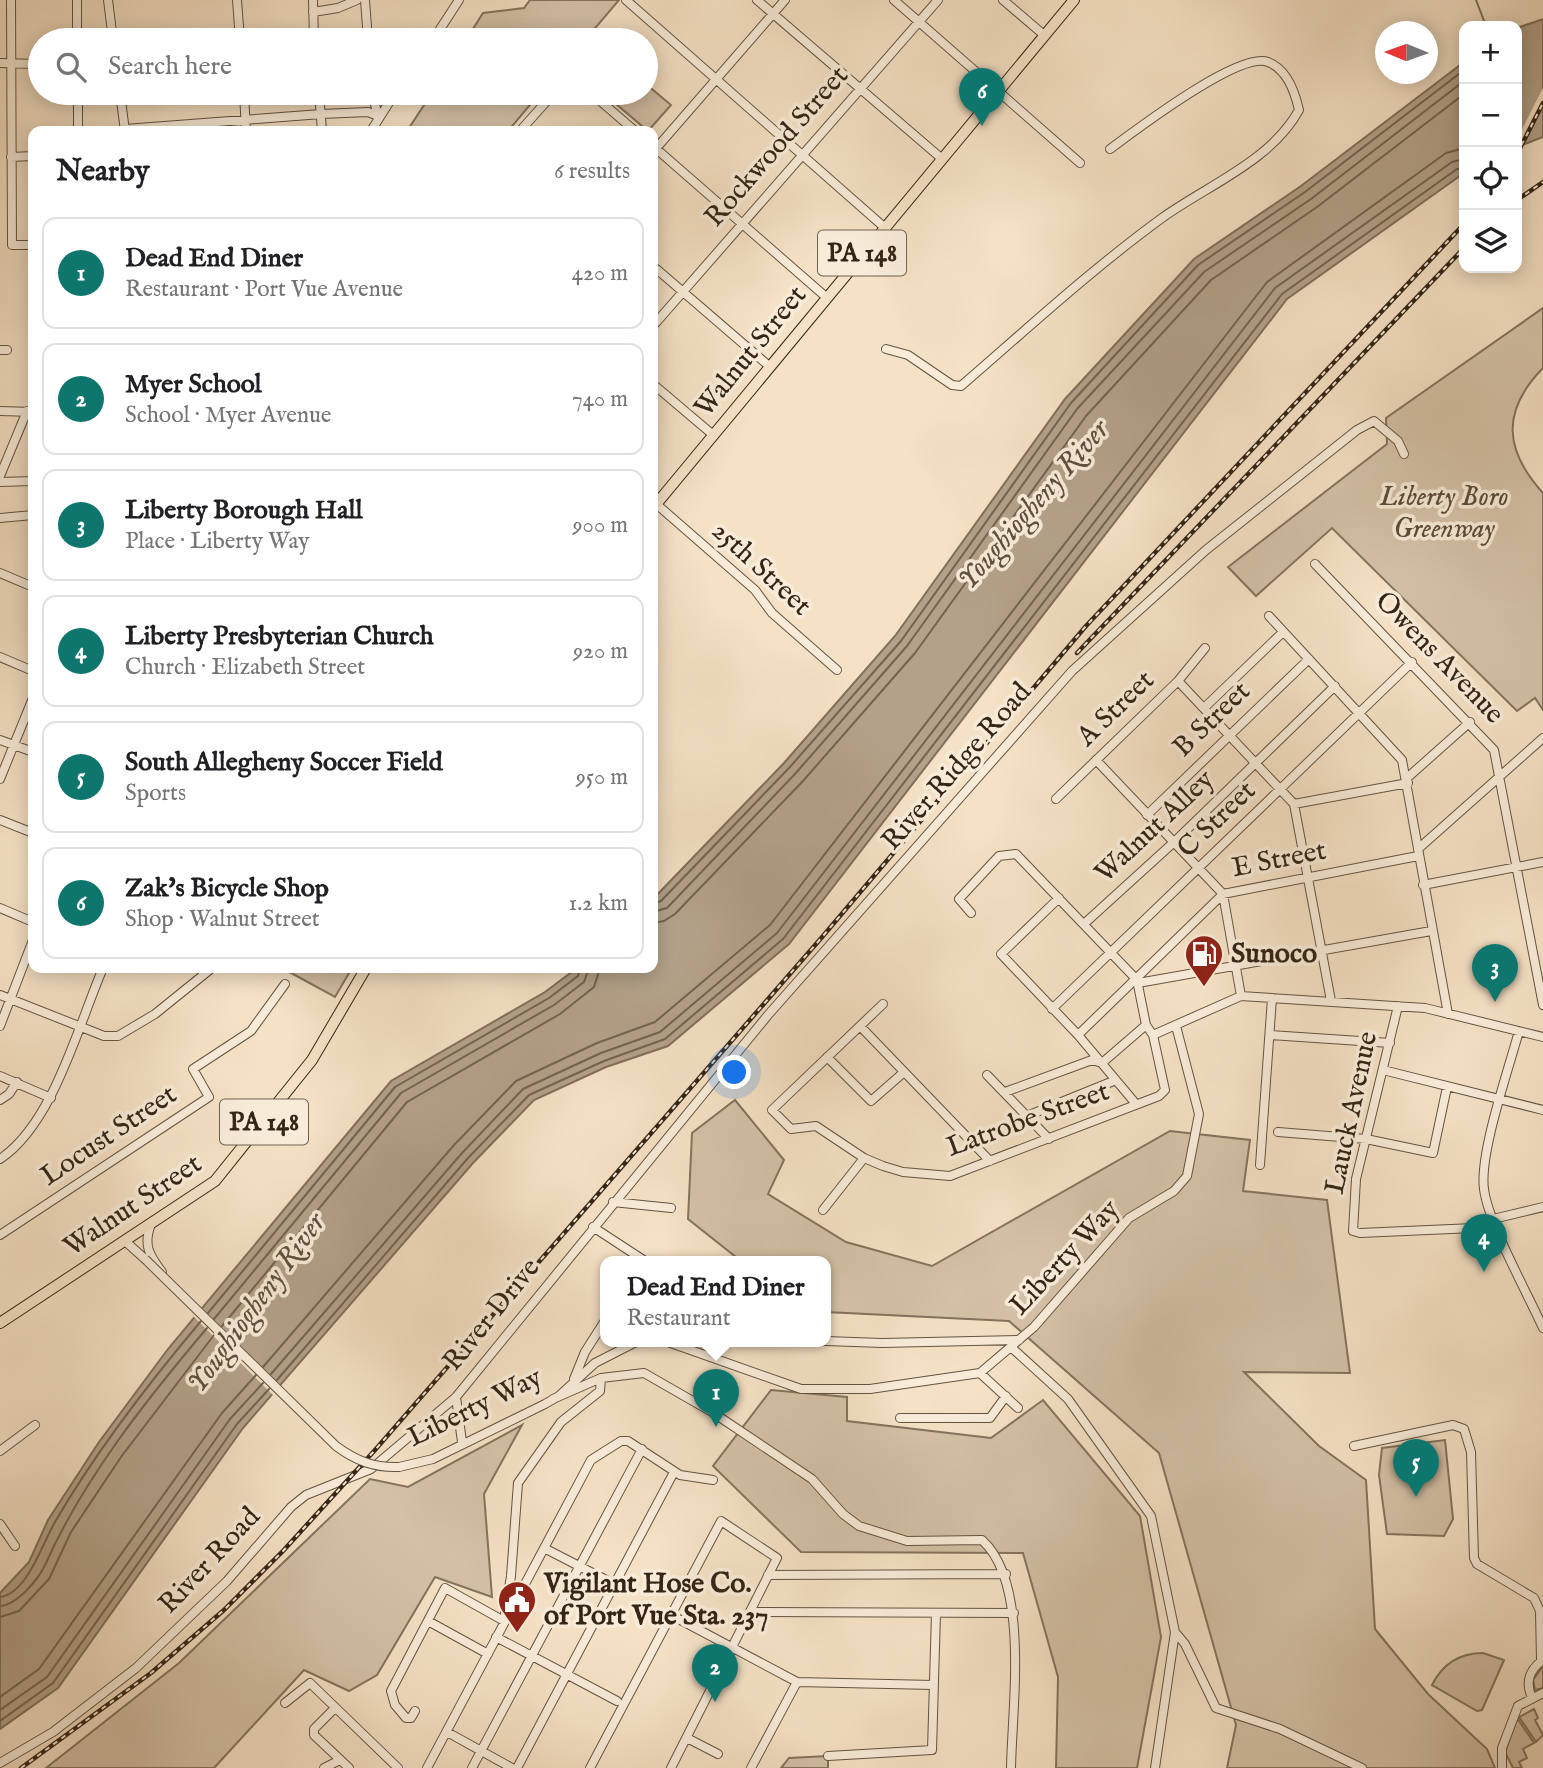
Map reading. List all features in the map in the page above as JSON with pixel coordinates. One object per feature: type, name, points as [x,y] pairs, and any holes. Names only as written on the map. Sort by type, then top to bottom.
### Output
[{"type":"main road","name":"Walnut Street","points":[[658,499],[997,89],[1074,0]]},
{"type":"main road","name":"Walnut Street","points":[[0,1323],[202,1191],[228,1168],[312,1060],[363,973]]},
{"type":"street","points":[[11,0],[12,245],[28,245]]},
{"type":"street","points":[[77,0],[77,28]]},
{"type":"street","points":[[108,0],[112,28]]},
{"type":"street","points":[[237,0],[239,28]]},
{"type":"street","points":[[313,0],[314,28]]},
{"type":"street","points":[[313,12],[338,8],[357,0]]},
{"type":"street","points":[[365,0],[367,28]]},
{"type":"street","points":[[441,28],[459,0]]},
{"type":"street","points":[[626,0],[657,28]]},
{"type":"street","points":[[757,0],[941,158]]},
{"type":"street","points":[[658,145],[785,0]]},
{"type":"street","points":[[894,0],[1080,163]]},
{"type":"street","name":"Rockwood Street","points":[[658,320],[937,0]]},
{"type":"street","points":[[1003,0],[1044,35]]},
{"type":"street","points":[[658,29],[884,228]]},
{"type":"street","points":[[886,349],[908,355],[952,385],[961,386],[1122,249],[1164,216],[1203,194],[1289,128],[1299,110],[1295,93],[1282,71],[1268,62],[1257,60],[1240,65],[1167,108],[1110,149]]},
{"type":"street","points":[[0,63],[28,64]]},
{"type":"street","points":[[78,105],[78,126]]},
{"type":"street","points":[[122,105],[124,126]]},
{"type":"street","points":[[245,105],[246,126]]},
{"type":"street","points":[[320,105],[322,126]]},
{"type":"street","points":[[375,105],[378,116]]},
{"type":"street","points":[[373,126],[386,105]]},
{"type":"street","points":[[524,126],[543,105]]},
{"type":"street","points":[[605,105],[629,126]]},
{"type":"street","points":[[173,126],[321,114],[368,112],[378,116]]},
{"type":"street","points":[[658,152],[826,297]]},
{"type":"street","points":[[11,157],[28,156]]},
{"type":"street","points":[[658,270],[769,366]]},
{"type":"street","points":[[658,388],[712,435]]},
{"type":"street","points":[[0,411],[28,412]]},
{"type":"street","points":[[0,476],[28,416]]},
{"type":"street","name":"River Ridge Road","points":[[593,1227],[768,1015],[1072,670],[1105,638],[1206,550],[1357,430],[1374,421],[1398,441],[1404,454]]},
{"type":"street","points":[[0,482],[28,481]]},
{"type":"street","name":"25th Street","points":[[658,507],[755,590],[772,613],[837,670]]},
{"type":"street","points":[[0,518],[28,515]]},
{"type":"street","name":"Owens Avenue","points":[[1315,564],[1470,722],[1494,750],[1540,970],[1543,1005]]},
{"type":"street","points":[[0,573],[28,585]]},
{"type":"street","points":[[1269,617],[1395,750],[1407,780],[1431,931],[1448,1014]]},
{"type":"street","points":[[1203,708],[1283,632]]},
{"type":"street","name":"A Street","points":[[1056,799],[1178,681],[1205,649]]},
{"type":"street","points":[[0,657],[28,669]]},
{"type":"street","name":"B Street","points":[[1147,815],[1309,659]]},
{"type":"street","name":"C Street","points":[[1052,1009],[1412,662]]},
{"type":"street","points":[[1178,681],[1294,804],[1331,1001]]},
{"type":"street","name":"Walnut Alley","points":[[1085,923],[1173,844],[1335,687]]},
{"type":"street","points":[[0,779],[28,711]]},
{"type":"street","points":[[1294,804],[1407,780],[1470,722]]},
{"type":"street","points":[[1418,852],[1543,738]]},
{"type":"street","points":[[0,740],[28,750]]},
{"type":"street","points":[[1096,760],[1223,894],[1241,996]]},
{"type":"street","points":[[0,820],[28,831]]},
{"type":"street","name":"E Street","points":[[1078,1035],[1138,981],[1223,894],[1418,852]]},
{"type":"street","points":[[971,912],[959,900],[999,856],[1016,854],[1138,981],[1146,1025],[1153,1035],[1241,996],[1398,1006],[1448,1014],[1543,1037]]},
{"type":"street","points":[[1423,885],[1543,862]]},
{"type":"street","points":[[1059,898],[1001,954],[1078,1035],[1136,1104]]},
{"type":"street","points":[[0,908],[28,920]]},
{"type":"street","points":[[1138,981],[1431,931]]},
{"type":"street","points":[[0,1026],[28,953]]},
{"type":"street","points":[[0,1159],[14,1150],[27,1135],[51,1098],[101,973]]},
{"type":"street","points":[[0,995],[104,1036],[118,1036],[155,1014],[206,973]]},
{"type":"street","name":"Locust Street","points":[[0,1235],[209,1097],[193,1069],[251,1031],[285,984]]},
{"type":"street","points":[[1260,1165],[1272,998]]},
{"type":"street","points":[[883,1004],[827,1057],[871,1101],[903,1073]]},
{"type":"street","name":"Lauck Avenue","points":[[1398,1006],[1356,1180],[1353,1231],[1356,1234],[1495,1223]]},
{"type":"street","points":[[1102,1063],[1146,1025]]},
{"type":"street","points":[[860,1026],[990,1161]]},
{"type":"street","name":"Liberty Way","points":[[980,1373],[1055,1306],[1129,1218],[1174,1191],[1187,1176],[1199,1114],[1176,1026]]},
{"type":"street","points":[[1519,1031],[1500,1100],[1483,1181],[1495,1223],[1543,1328]]},
{"type":"street","name":"Latrobe Street","points":[[827,1057],[772,1110],[791,1129],[816,1126],[864,1158],[903,1172],[950,1176],[1159,1096],[1165,1090],[1153,1035]]},
{"type":"street","points":[[1270,1035],[1390,1043]]},
{"type":"street","points":[[1005,1092],[1092,1060],[1102,1063]]},
{"type":"street","points":[[1383,1070],[1543,1110]]},
{"type":"street","points":[[987,1074],[1049,1139]]},
{"type":"street","points":[[0,1076],[51,1098]]},
{"type":"street","points":[[1027,1116],[1116,1080]]},
{"type":"street","points":[[0,1100],[9,1094],[16,1082]]},
{"type":"street","points":[[1278,1132],[1366,1139],[1433,1153],[1447,1087]]},
{"type":"street","points":[[823,1210],[864,1158]]},
{"type":"street","points":[[613,1202],[671,1208]]},
{"type":"street","points":[[1495,1223],[1543,1207]]},
{"type":"street","points":[[147,1256],[146,1237],[151,1224]]},
{"type":"street","points":[[593,1227],[637,1256]]},
{"type":"street","name":"River Drive","points":[[462,1442],[456,1397],[593,1227]]},
{"type":"street","points":[[125,1241],[147,1256]]},
{"type":"street","name":"Liberty Way","points":[[147,1256],[174,1288],[336,1446],[360,1461],[375,1466],[400,1467],[433,1459],[462,1442],[553,1399],[595,1363],[626,1347]]},
{"type":"street","points":[[573,1381],[585,1352],[600,1328]]},
{"type":"street","points":[[831,1341],[1015,1343],[1068,1399],[1151,1516],[1175,1632],[1155,1768]]},
{"type":"street","points":[[682,1347],[801,1389],[870,1389],[980,1373],[1018,1408]]},
{"type":"street","points":[[553,1399],[601,1378],[637,1372],[656,1378],[812,1479],[843,1514],[859,1526],[907,1541],[982,1540],[997,1556],[1006,1574],[1014,1613],[1011,1768]]},
{"type":"street","points":[[504,1620],[512,1576],[518,1483],[561,1422],[600,1391],[601,1378]]},
{"type":"street","points":[[900,1418],[990,1418],[1006,1396]]},
{"type":"street","name":"River Road","points":[[0,1763],[53,1732],[136,1668],[227,1581],[298,1501],[337,1480],[371,1469],[456,1397]]},
{"type":"street","points":[[0,1451],[35,1425]]},
{"type":"street","points":[[1354,1447],[1453,1425],[1464,1429],[1471,1452],[1474,1558],[1477,1564],[1534,1598],[1540,1611],[1542,1661],[1530,1673],[1527,1682],[1532,1698]]},
{"type":"street","points":[[427,1768],[591,1460],[625,1440],[674,1472],[713,1480]]},
{"type":"street","points":[[472,1768],[642,1450]]},
{"type":"street","points":[[517,1768],[674,1472]]},
{"type":"street","points":[[590,1768],[721,1521],[777,1558],[671,1768]]},
{"type":"street","points":[[0,1524],[15,1546]]},
{"type":"street","points":[[544,1548],[614,1584]]},
{"type":"street","points":[[768,1575],[1006,1574]]},
{"type":"street","points":[[415,1711],[411,1718],[406,1718],[395,1705],[391,1691],[445,1588],[504,1620]]},
{"type":"street","points":[[751,1612],[1014,1613]]},
{"type":"street","points":[[828,1756],[932,1749],[936,1614]]},
{"type":"street","points":[[671,1615],[797,1682],[934,1685]]},
{"type":"street","points":[[428,1621],[488,1654]]},
{"type":"street","points":[[1175,1632],[1185,1644],[1216,1708],[1280,1729],[1362,1768]]},
{"type":"street","points":[[496,1637],[617,1701]]},
{"type":"street","points":[[751,1768],[797,1682]]},
{"type":"street","points":[[285,1703],[310,1684],[398,1768]]},
{"type":"street","points":[[1502,1768],[1500,1758],[1518,1706],[1543,1693]]},
{"type":"street","points":[[335,1708],[313,1732],[349,1768]]},
{"type":"street","points":[[447,1732],[512,1768]]},
{"type":"street","points":[[687,1738],[718,1754]]},
{"type":"street","points":[[324,1768],[340,1760]]},
{"type":"green space","points":[[530,0],[619,0],[595,28],[474,28],[483,13],[524,8]]},
{"type":"green space","points":[[658,94],[671,105],[652,126],[642,126],[617,105],[658,105]]},
{"type":"green space","points":[[424,105],[530,105],[512,126],[410,126]]},
{"type":"green space","name":"Liberty Boro Greenway","points":[[1543,308],[1543,368],[1520,400],[1514,415],[1513,431],[1521,461],[1543,493],[1543,710],[1535,698],[1517,711],[1332,528],[1256,596],[1228,567],[1387,444],[1386,418]]},
{"type":"green space","points":[[291,973],[349,973],[335,997]]},
{"type":"green space","points":[[735,1100],[784,1160],[768,1194],[846,1242],[932,1266],[1170,1131],[1250,1140],[1243,1191],[1327,1200],[1350,1373],[1244,1372],[1319,1446],[1366,1480],[1375,1629],[1428,1694],[1487,1749],[1495,1768],[1227,1768],[1236,1725],[1159,1453],[1009,1321],[831,1312],[831,1256],[735,1256],[688,1219],[692,1133]]},
{"type":"green space","points":[[771,1390],[847,1397],[847,1421],[991,1438],[1043,1400],[1140,1516],[1161,1637],[1137,1768],[1056,1768],[1058,1677],[1023,1553],[801,1552],[713,1466]]},
{"type":"green space","points":[[522,1425],[484,1494],[492,1597],[435,1577],[377,1675],[349,1691],[304,1670],[214,1768],[46,1768],[179,1663],[370,1479],[408,1487]]},
{"type":"green space","points":[[1445,1440],[1453,1519],[1444,1536],[1387,1534],[1379,1475],[1382,1448]]},
{"type":"green space","points":[[1483,1653],[1504,1660],[1482,1710],[1477,1711],[1432,1685],[1441,1671],[1453,1661],[1467,1655]]},
{"type":"green space","points":[[1543,1666],[1543,1688],[1535,1690],[1533,1680]]},
{"type":"green space","points":[[1534,1709],[1538,1718],[1535,1720],[1543,1735],[1536,1742],[1519,1717]]},
{"type":"green space","points":[[1517,1718],[1534,1743],[1523,1749],[1527,1758],[1519,1762],[1522,1768],[1513,1768],[1505,1752]]},
{"type":"green space","points":[[828,1756],[828,1768],[781,1768],[789,1758]]},
{"type":"water","points":[[1543,19],[1543,137],[1522,145],[1522,84],[1522,26]]},
{"type":"water","name":"Youghiogheny River","points":[[1459,66],[1459,177],[1287,299],[789,944],[668,1046],[606,1067],[534,1100],[473,1163],[243,1428],[58,1688],[0,1729],[0,1593],[29,1562],[48,1520],[99,1442],[168,1349],[391,1081],[545,992],[570,973],[658,973],[658,894],[784,763],[895,636],[1065,399],[1194,259],[1301,186]]},
{"type":"pier","points":[[1543,88],[1543,106],[1522,147],[1522,129]]},
{"type":"pier","points":[[200,1306],[283,1389],[276,1398],[192,1315]]},
{"type":"waterway","points":[[1476,0],[1484,21]]},
{"type":"railway","points":[[1521,147],[1543,103]]},
{"type":"railway","points":[[1522,197],[1543,182]]},
{"type":"railway","points":[[21,1768],[151,1673],[224,1610],[283,1551],[375,1450],[823,936],[1086,626],[1459,229]]},
{"type":"railway","points":[[1077,653],[1459,253]]},
{"type":"place","name":"Zak's Bicycle Shop","points":[[982,126]]},
{"type":"place","name":"Sunoco","points":[[1204,988]]},
{"type":"place","name":"Liberty Borough Hall","points":[[1495,1002]]},
{"type":"place","name":"Liberty Presbyterian Church","points":[[1484,1272]]},
{"type":"place","name":"Dead End Diner","points":[[716,1427]]},
{"type":"place","name":"South Allegheny Soccer Field","points":[[1416,1497]]},
{"type":"place","name":"Vigilant Hose Co. of Port Vue Sta. 237","points":[[517,1634]]},
{"type":"place","name":"Myer School","points":[[715,1702]]}]
